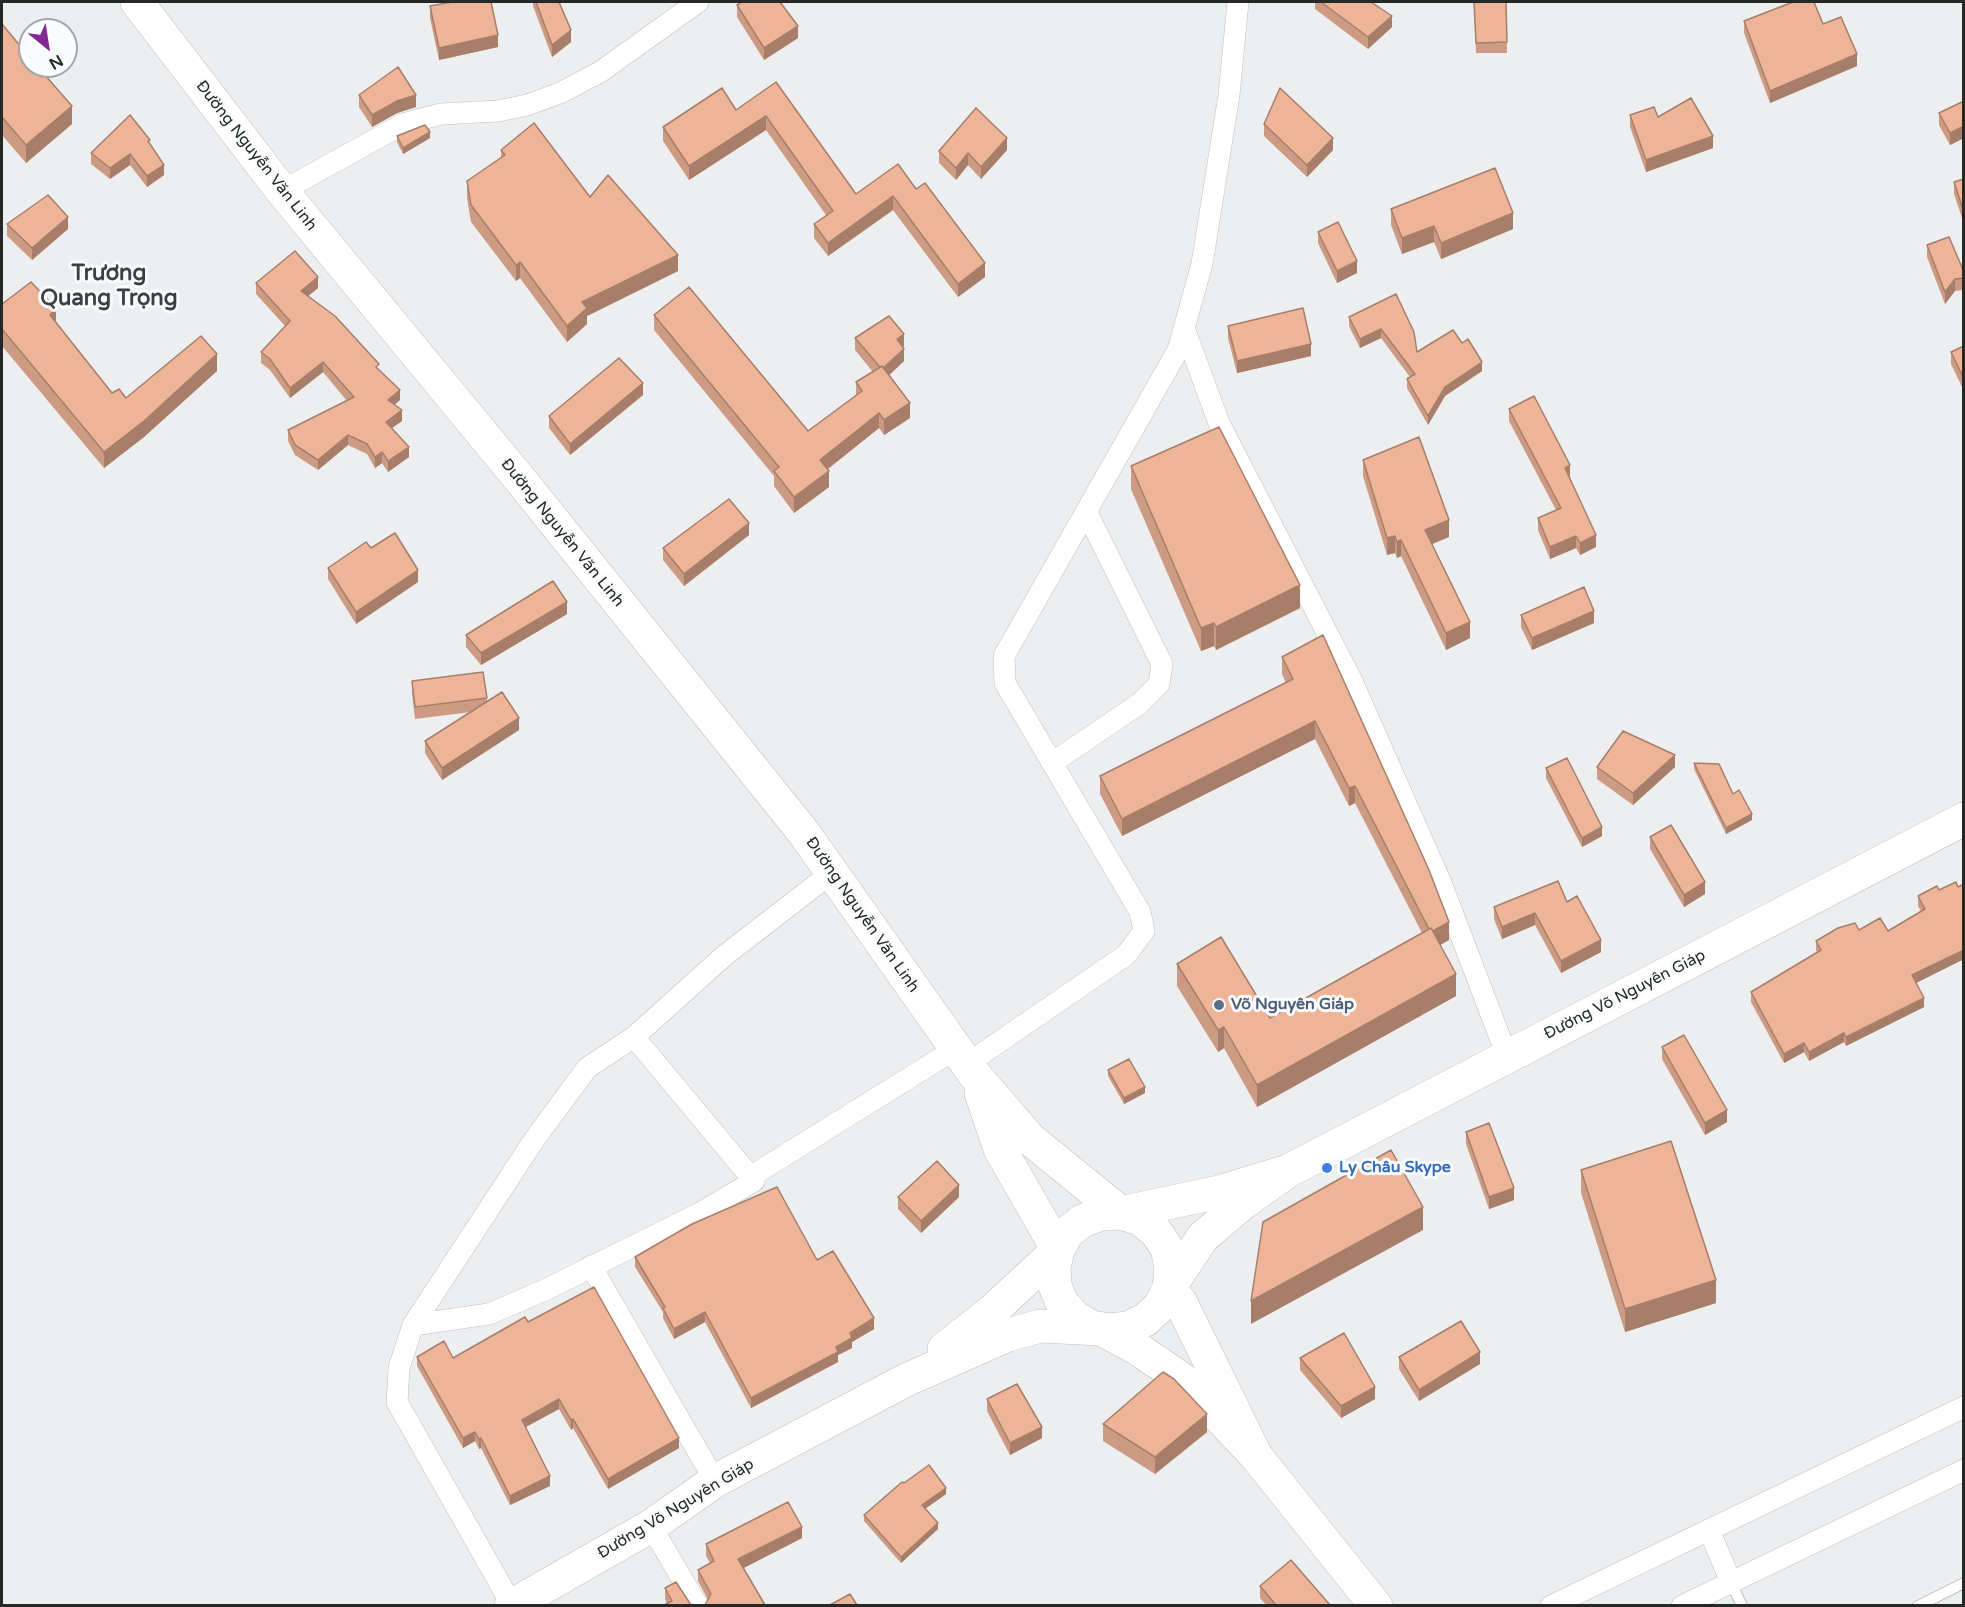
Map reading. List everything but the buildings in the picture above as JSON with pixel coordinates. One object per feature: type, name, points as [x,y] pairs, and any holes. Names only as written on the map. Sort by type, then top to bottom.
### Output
[{"type":"main road","name":"Đường Nguyễn Văn Linh","points":[[137,2],[282,191],[523,483],[804,833],[830,874],[966,1062],[1030,1139],[1121,1213]]},
{"type":"main road","name":"Đường Võ Nguyên Giáp","points":[[1169,1288],[1203,1237],[1243,1203],[1288,1171],[1964,819]]},
{"type":"main road","name":"Đường Nguyễn Văn Linh","points":[[966,1062],[1000,1149],[1058,1250]]},
{"type":"main road","name":"Đường Võ Nguyên Giáp","points":[[1121,1213],[1219,1192],[1288,1171]]},
{"type":"main road","points":[[1101,1329],[1128,1328],[1145,1320],[1160,1306],[1169,1288],[1171,1268],[1167,1248],[1156,1232],[1140,1219],[1121,1213],[1101,1214],[1082,1221],[1067,1233],[1058,1250],[1053,1267],[1055,1286],[1062,1303],[1075,1317],[1138,1349],[1186,1382],[1256,1456],[1376,1605]]},
{"type":"main road","name":"Đường Võ Nguyên Giáp","points":[[906,1380],[992,1312],[1058,1250]]},
{"type":"main road","points":[[1169,1288],[1181,1303],[1256,1456]]},
{"type":"main road","name":"Đường Võ Nguyên Giáp","points":[[512,1605],[651,1526],[715,1481],[906,1380],[1008,1335],[1041,1326],[1101,1329]]},
{"type":"street","points":[[282,191],[403,124],[441,114],[507,109],[560,93],[600,72],[698,2]]},
{"type":"street","points":[[750,1178],[966,1062],[1125,955],[1144,931],[1140,912],[1005,683],[1005,656],[1178,350],[1202,264],[1229,95],[1238,2]]},
{"type":"street","points":[[1184,328],[1219,423],[1352,681],[1441,884],[1507,1056]]},
{"type":"street","points":[[1052,763],[1139,704],[1159,684],[1162,664],[1087,513]]},
{"type":"street","points":[[512,1605],[397,1402],[399,1368],[412,1325],[534,1140],[587,1068],[634,1037],[724,956],[830,874]]},
{"type":"street","points":[[412,1325],[489,1314],[700,1213],[754,1181],[634,1037]]},
{"type":"street","points":[[591,1266],[715,1481]]},
{"type":"street","points":[[1551,1605],[1964,1407]]},
{"type":"street","points":[[1682,1605],[1964,1470]]},
{"type":"street","points":[[651,1526],[698,1605]]},
{"type":"street","points":[[1709,1530],[1731,1582]]},
{"type":"lane","points":[[1731,1582],[1743,1605]]},
{"type":"lane","points":[[1918,1605],[1964,1582]]},
{"type":"place","name":"Võ Nguyên Giáp","points":[[1219,1005]]},
{"type":"place","name":"Ly Châu Skype","points":[[1327,1168]]},
{"type":"district","name":"Trương Quang Trọng","points":[[109,286]]}]
